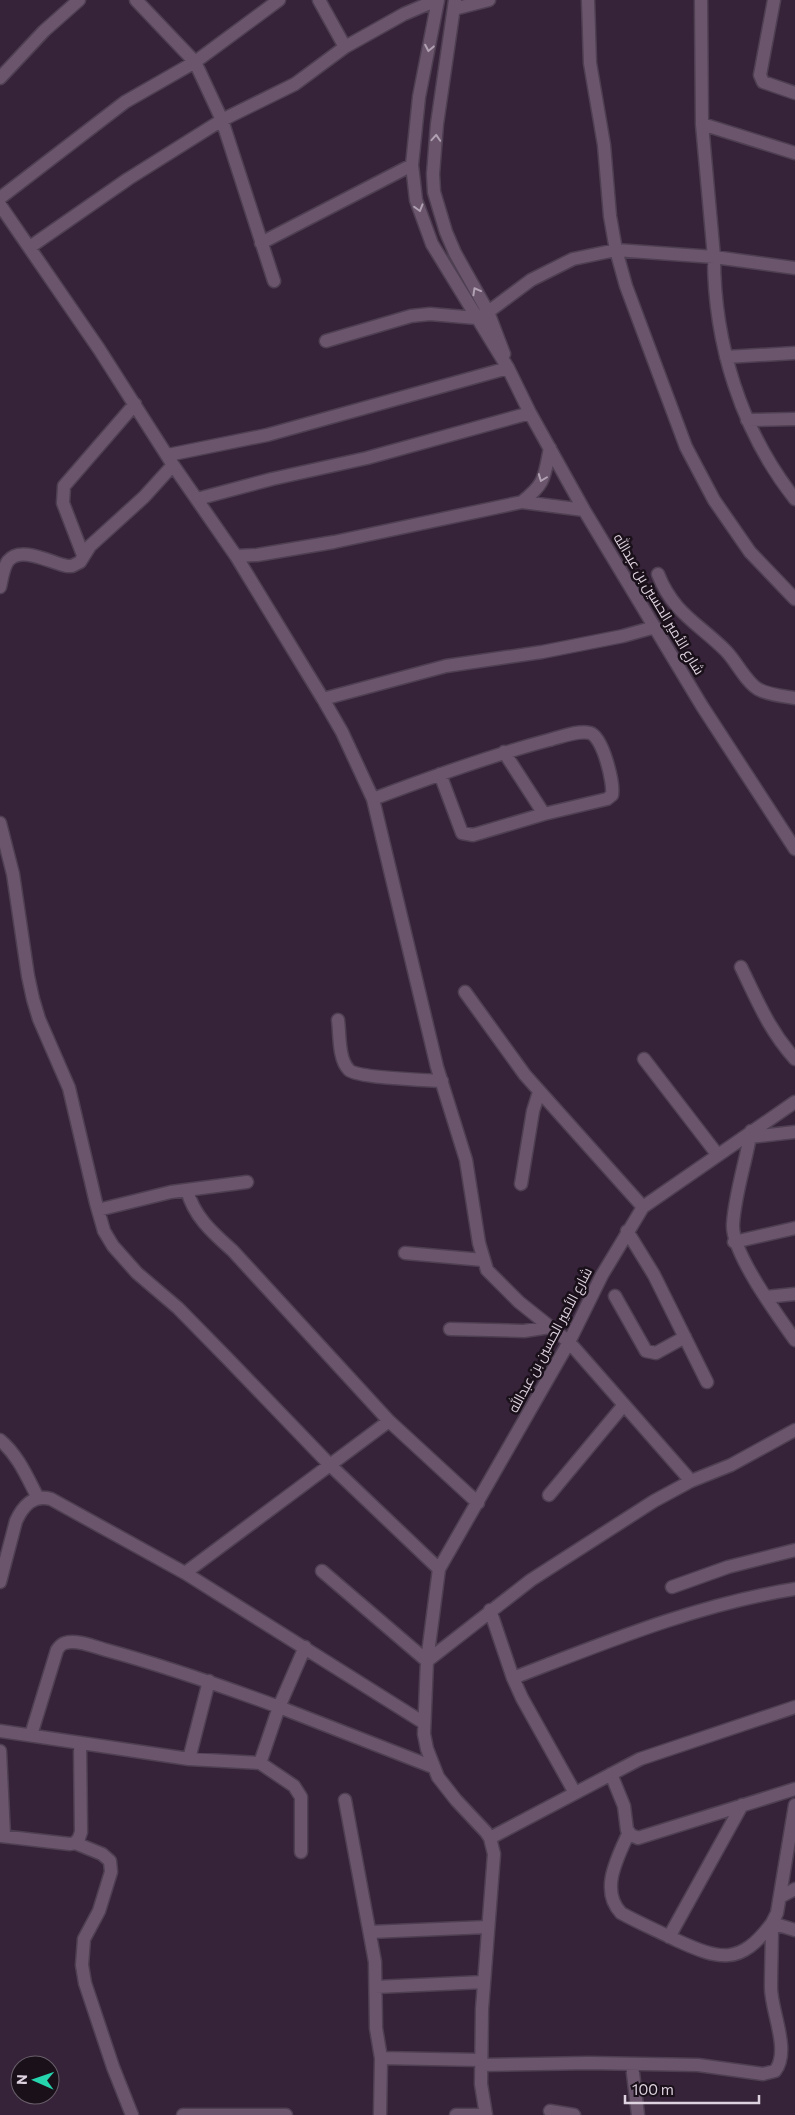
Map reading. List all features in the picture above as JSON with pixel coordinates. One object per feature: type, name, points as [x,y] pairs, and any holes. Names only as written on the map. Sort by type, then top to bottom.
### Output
[{"type":"street","points":[[0,78],[44,31],[79,0]]},
{"type":"street","points":[[136,0],[195,62],[222,120],[274,281]]},
{"type":"street","points":[[0,198],[126,102],[195,62],[279,0]]},
{"type":"street","points":[[319,0],[345,48]]},
{"type":"street","points":[[30,246],[128,179],[222,120],[295,84],[345,48],[404,14],[438,0]]},
{"type":"street","name":"شارع الأمير الحسين بن عبدالله","points":[[438,0],[419,97],[412,165],[416,200],[426,228],[442,263],[508,368],[530,413],[584,510],[712,722],[795,849]]},
{"type":"street","points":[[455,5],[489,0]]},
{"type":"street","points":[[588,0],[590,63],[604,145],[610,216],[616,250],[626,286],[686,447],[714,500],[750,552],[795,599]]},
{"type":"street","points":[[701,0],[702,124],[714,257],[714,279],[726,357],[732,382],[747,420],[771,465],[795,499]]},
{"type":"street","points":[[774,0],[760,75],[764,82],[795,93]]},
{"type":"street","name":"شارع الأمير الحسين بن عبدالله","points":[[455,5],[437,124],[434,192],[452,246],[488,312],[499,336],[508,368]]},
{"type":"street","points":[[702,124],[795,153]]},
{"type":"street","points":[[261,243],[412,165]]},
{"type":"street","points":[[0,205],[30,246],[170,460],[236,556],[342,732],[373,798],[442,1081],[466,1160],[483,1260],[487,1270],[502,1286],[569,1342],[623,1406],[691,1481]]},
{"type":"street","points":[[326,341],[411,316],[430,314],[476,318],[488,312],[531,280],[573,259],[616,250],[714,257],[795,268]]},
{"type":"street","points":[[726,357],[795,353]]},
{"type":"street","points":[[0,587],[5,567],[13,557],[23,554],[57,564],[72,566],[80,562],[83,555],[144,497],[170,460],[508,368]]},
{"type":"street","points":[[83,555],[63,503],[64,486],[135,404]]},
{"type":"street","points":[[197,500],[272,479],[367,458],[530,413]]},
{"type":"street","points":[[747,420],[795,419]]},
{"type":"street","points":[[522,502],[542,482],[550,448]]},
{"type":"street","points":[[236,556],[257,555],[334,542],[522,502],[584,510]]},
{"type":"street","points":[[658,574],[672,602],[687,618],[726,651],[754,686],[764,692],[795,698]]},
{"type":"street","points":[[323,700],[446,666],[542,652],[623,636],[655,626]]},
{"type":"street","points":[[373,798],[440,774],[504,752],[589,733],[597,737],[613,781],[612,795],[607,799],[544,814],[473,835],[462,833],[440,774]]},
{"type":"street","points":[[504,752],[544,814]]},
{"type":"street","points":[[0,823],[13,874],[28,976],[39,1019],[69,1088],[104,1231],[126,1262],[178,1308],[330,1465],[438,1569]]},
{"type":"street","points":[[741,967],[768,1025],[778,1041],[795,1059]]},
{"type":"street","points":[[465,992],[539,1092],[643,1207]]},
{"type":"street","points":[[338,1020],[344,1061],[349,1070],[361,1075],[442,1081]]},
{"type":"street","points":[[644,1059],[717,1154]]},
{"type":"street","points":[[520,1184],[533,1111],[539,1092]]},
{"type":"street","name":"شارع الأمير الحسين بن عبدالله","points":[[490,1838],[447,1789],[433,1767],[427,1748],[424,1723],[427,1661],[438,1569],[478,1503],[569,1342],[602,1275],[643,1207],[717,1154],[751,1134],[795,1102]]},
{"type":"street","points":[[795,1132],[751,1134],[739,1184],[734,1217],[734,1242],[766,1297],[795,1340]]},
{"type":"street","points":[[98,1210],[171,1192],[246,1182]]},
{"type":"street","points":[[187,1190],[193,1207],[206,1227],[233,1251],[389,1421],[478,1503]]},
{"type":"street","points":[[734,1242],[795,1228]]},
{"type":"street","points":[[627,1231],[654,1275],[707,1382]]},
{"type":"street","points":[[405,1253],[483,1260]]},
{"type":"street","points":[[766,1297],[795,1294]]},
{"type":"street","points":[[615,1296],[646,1350],[656,1353],[685,1337]]},
{"type":"street","points":[[450,1329],[524,1331],[550,1327]]},
{"type":"street","points":[[550,1495],[623,1406]]},
{"type":"street","points":[[185,1573],[389,1421]]},
{"type":"street","points":[[322,1571],[427,1661],[490,1610],[574,1551],[654,1501],[691,1481],[731,1465],[795,1430]]},
{"type":"street","points":[[0,1440],[10,1448],[38,1498]]},
{"type":"street","points":[[0,1582],[16,1521],[26,1504],[38,1498],[51,1499],[185,1573],[424,1723]]},
{"type":"street","points":[[672,1587],[728,1566],[795,1550]]},
{"type":"street","points":[[512,1678],[580,1652],[700,1611],[795,1589]]},
{"type":"street","points":[[490,1610],[512,1678],[530,1714],[575,1792]]},
{"type":"street","points":[[31,1735],[57,1650],[64,1643],[90,1646],[209,1681],[433,1767]]},
{"type":"street","points":[[260,1763],[279,1707],[305,1647]]},
{"type":"street","points":[[189,1759],[209,1681]]},
{"type":"street","points":[[456,2115],[486,2115],[481,2062],[487,1927],[494,1867],[490,1838],[575,1792],[660,1752],[795,1707]]},
{"type":"street","points":[[0,1731],[189,1759],[260,1763],[294,1786],[301,1797],[301,1852]]},
{"type":"street","points":[[75,1843],[81,1832],[80,1743]]},
{"type":"street","points":[[0,1751],[2,1836],[75,1843],[102,1854],[108,1858],[111,1864],[109,1882],[99,1911],[84,1939],[82,1965],[84,1983],[132,2115]]},
{"type":"street","points":[[611,1774],[624,1806],[629,1832],[613,1872],[610,1885],[612,1901],[621,1913],[705,1953],[713,1955],[740,1953],[748,1948],[772,1923],[777,1913],[795,1805]]},
{"type":"street","points":[[629,1832],[633,1836],[644,1837],[795,1789]]},
{"type":"street","points":[[345,1800],[375,1962],[376,2028],[381,2058],[380,2115]]},
{"type":"street","points":[[670,1937],[742,1806]]},
{"type":"street","points":[[780,1897],[795,1889]]},
{"type":"street","points":[[772,1923],[795,1930]]},
{"type":"street","points":[[381,2058],[481,2062],[698,2065],[763,2074],[775,2071],[780,2060],[781,2048],[771,1997],[772,1923]]},
{"type":"street","points":[[370,1932],[487,1927]]},
{"type":"street","points":[[376,1987],[484,1982]]},
{"type":"street","points":[[632,2065],[638,2115]]},
{"type":"street","points":[[550,2111],[574,2115]]},
{"type":"street","points":[[183,2115],[286,2115]]}]
